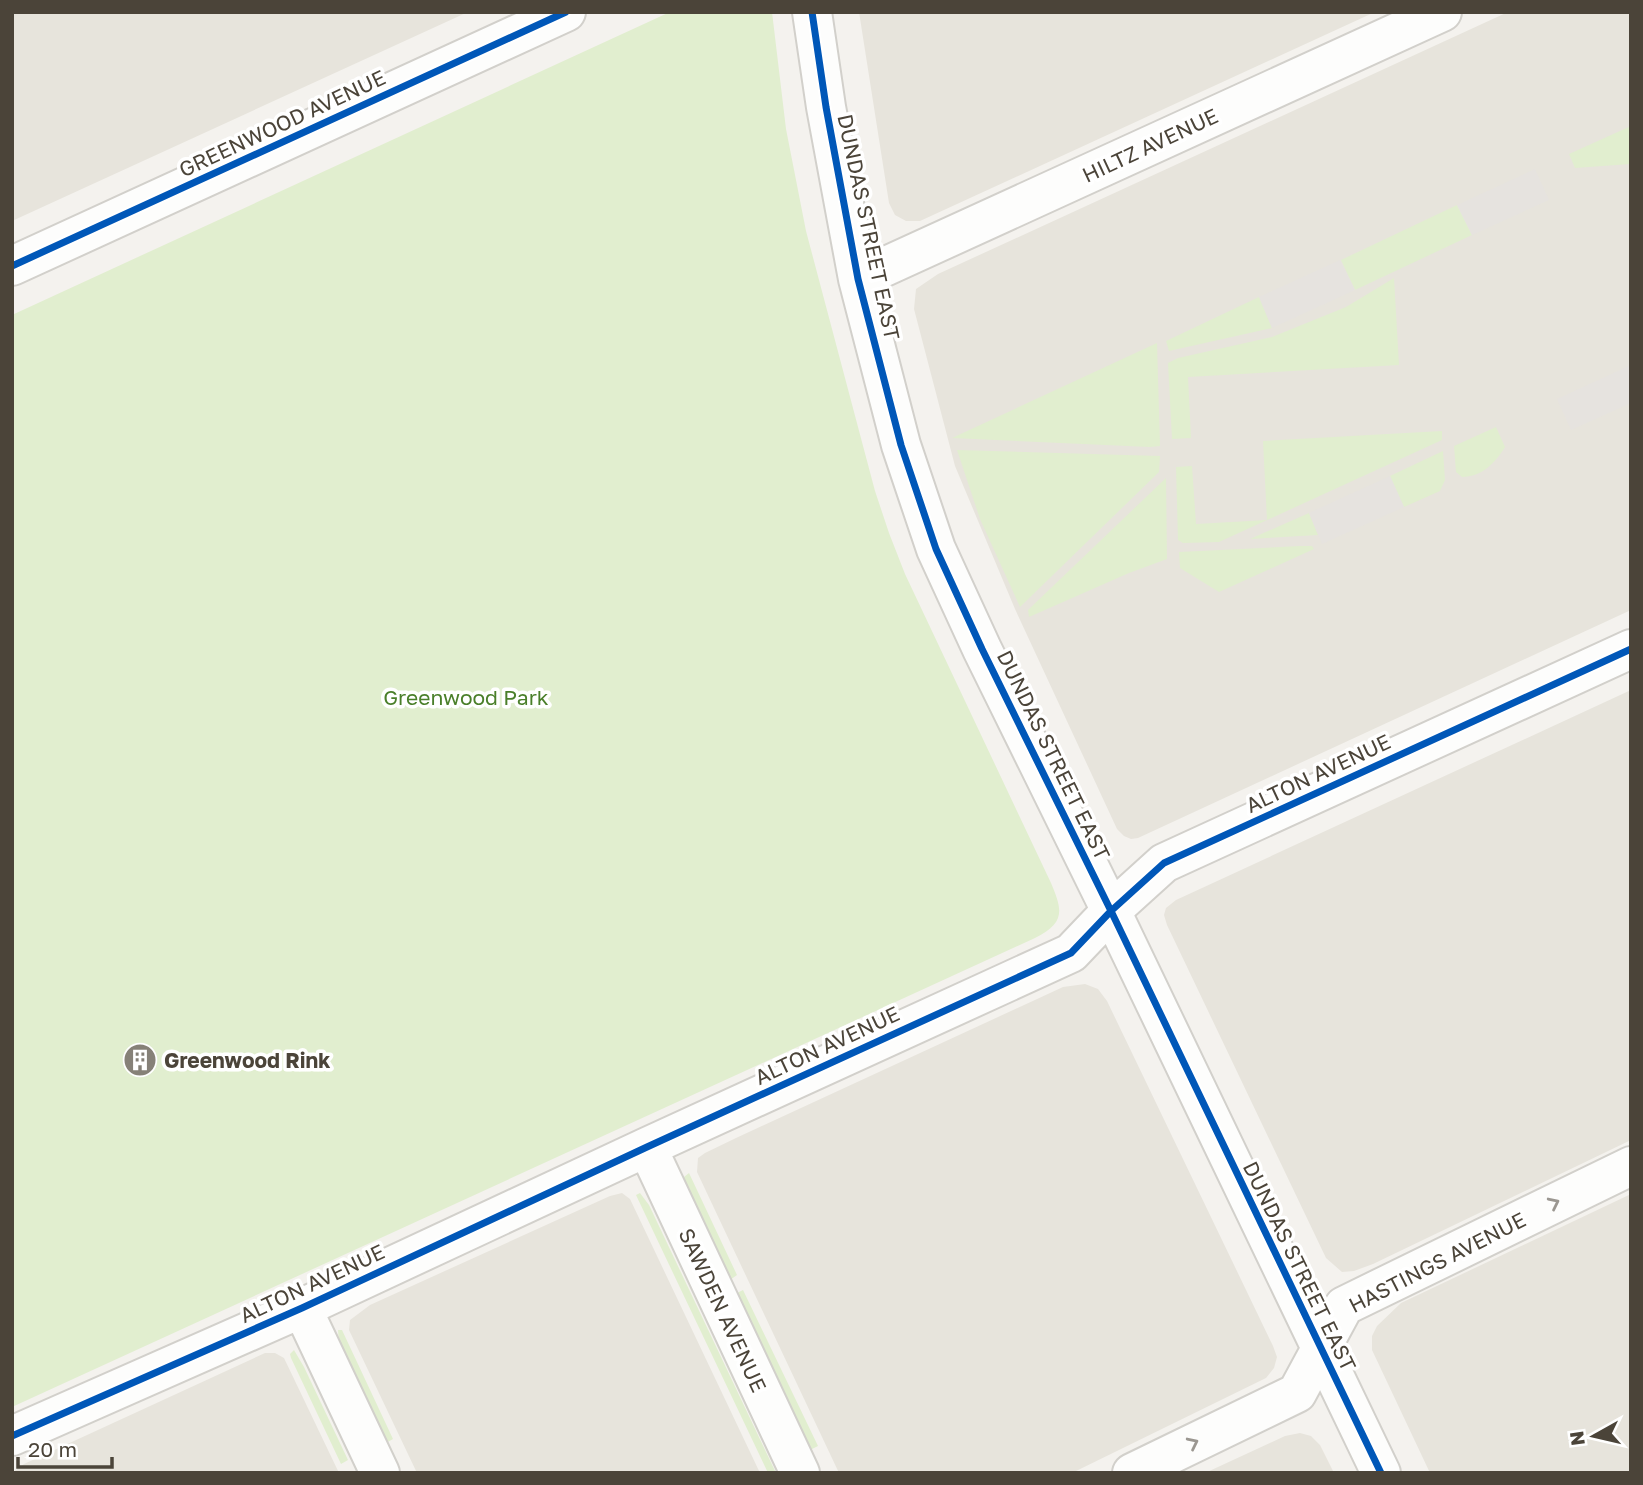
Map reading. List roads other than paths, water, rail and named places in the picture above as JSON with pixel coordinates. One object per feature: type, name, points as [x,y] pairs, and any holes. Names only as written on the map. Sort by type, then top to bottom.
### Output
[{"type":"street","name":"GREENWOOD AVENUE","points":[[12,266],[566,12]]},
{"type":"street","name":"DUNDAS STREET EAST","points":[[812,12],[826,107],[858,279],[901,445],[936,549],[1381,1473]]},
{"type":"street","name":"HILTZ AVENUE","points":[[858,279],[1442,12]]},
{"type":"street","name":"ALTON AVENUE","points":[[12,1436],[302,1308],[1072,953],[1111,911],[1164,863],[1631,649]]},
{"type":"street","name":"SAWDEN AVENUE","points":[[647,1147],[800,1473]]},
{"type":"street","name":"HASTINGS AVENUE","points":[[1132,1473],[1297,1394],[1344,1306],[1631,1166]]},
{"type":"street","points":[[302,1308],[380,1473]]},
{"type":"place","name":"Greenwood Rink","points":[[140,1060]]},
{"type":"park label","name":"Greenwood Park","points":[[466,697]]}]
